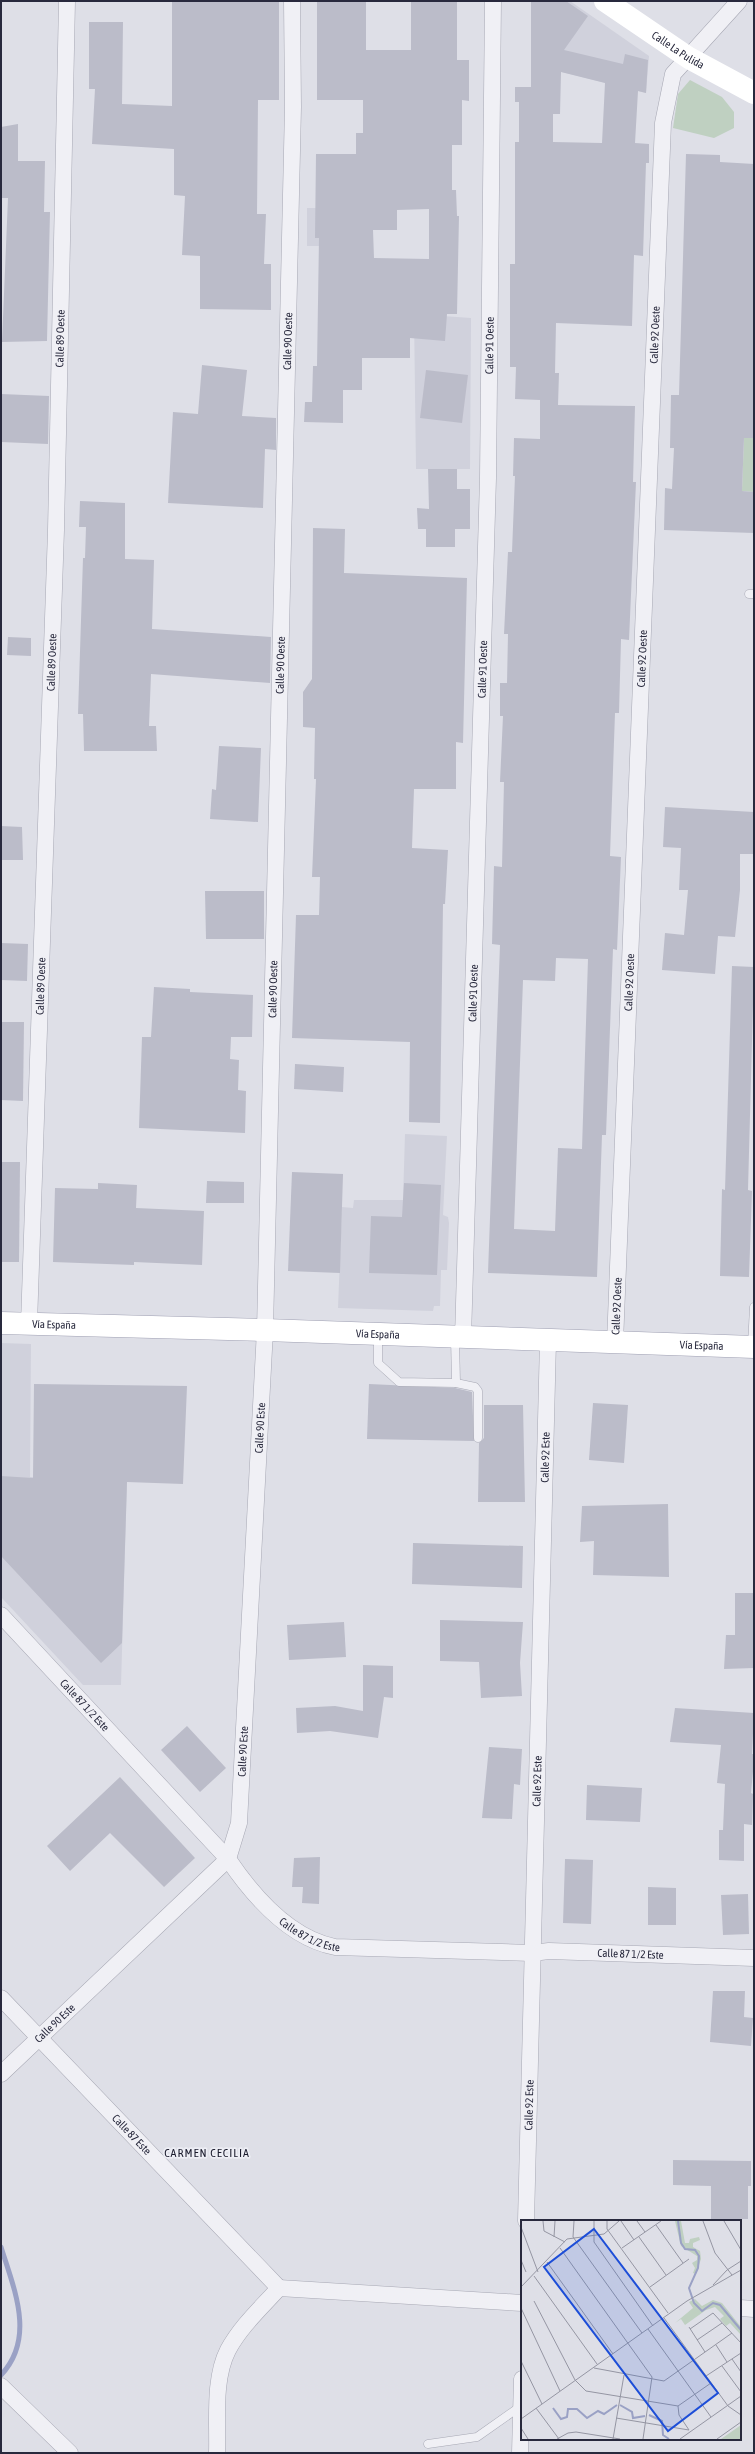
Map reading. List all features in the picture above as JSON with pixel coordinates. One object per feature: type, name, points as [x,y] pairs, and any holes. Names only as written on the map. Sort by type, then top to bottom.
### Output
[{"type":"main road","name":"Calle La Pulida","points":[[605,1],[689,58],[754,93]]},
{"type":"main road","name":"Vía España","points":[[1,1323],[265,1330],[459,1338],[753,1347]]},
{"type":"street","name":"Calle 89 Oeste","points":[[29,1324],[56,530],[67,1]]},
{"type":"street","name":"Calle 90 Oeste","points":[[265,1330],[293,107],[292,1]]},
{"type":"street","name":"Calle 91 Oeste","points":[[459,1338],[488,478],[493,1]]},
{"type":"street","name":"Calle 92 Oeste","points":[[615,1343],[663,123],[673,74],[739,1]]},
{"type":"street","name":"Calle 90 Este","points":[[1,2074],[228,1859],[239,1823],[265,1330]]},
{"type":"street","name":"Calle 92 Este","points":[[526,2220],[548,1341]]},
{"type":"street","name":"Calle 87 1/2 Este","points":[[1,1615],[228,1859],[255,1893],[284,1922],[300,1935],[335,1947],[532,1953],[549,1951],[754,1958]]},
{"type":"street","name":"Calle 87 Este","points":[[1,1998],[279,2288]]},
{"type":"street","points":[[217,2453],[220,2377],[228,2351],[242,2328],[279,2288],[521,2303]]},
{"type":"street","points":[[741,2308],[754,2309]]},
{"type":"street","points":[[1,2386],[70,2453]]},
{"type":"street","points":[[520,2453],[521,2406]]},
{"type":"lane","points":[[753,1347],[754,1307]]},
{"type":"lane","points":[[378,1335],[378,1363],[399,1382],[456,1383],[471,1385],[478,1391],[478,1438]]},
{"type":"lane","points":[[456,1383],[459,1338]]},
{"type":"lane","points":[[428,2444],[477,2437],[521,2406]]},
{"type":"shaded area","points":[[564,1],[570,1],[649,56],[646,93],[562,72]]},
{"type":"shaded area","points":[[307,208],[331,208],[331,246],[307,246]]},
{"type":"shaded area","points":[[414,314],[471,318],[470,469],[416,469]]},
{"type":"shaded area","points":[[405,1134],[447,1136],[443,1215],[448,1217],[449,1223],[447,1270],[441,1270],[440,1306],[434,1306],[433,1311],[338,1308],[342,1207],[353,1208],[354,1200],[403,1200]]},
{"type":"shaded area","points":[[1,1343],[31,1344],[30,1477],[127,1481],[121,1685],[83,1685],[1,1597]]},
{"type":"green space","points":[[690,80],[722,97],[734,112],[734,128],[714,138],[673,128],[678,94]]},
{"type":"green space","points":[[744,438],[754,438],[754,492],[742,491]]},
{"type":"building","points":[[172,1],[279,1],[279,100],[258,100],[257,214],[266,214],[264,264],[271,264],[271,310],[200,309],[200,256],[182,255],[185,196],[174,195],[174,149],[92,144],[95,89],[89,89],[89,22],[123,22],[122,104],[172,106]]},
{"type":"building","points":[[317,1],[366,1],[366,50],[411,50],[411,1],[457,1],[457,60],[469,60],[469,101],[462,100],[462,145],[452,145],[452,190],[456,190],[457,216],[459,216],[457,314],[447,314],[445,341],[410,338],[410,358],[362,358],[362,390],[343,390],[343,423],[304,422],[305,402],[312,402],[313,366],[317,366],[319,238],[315,238],[316,154],[356,154],[356,133],[363,133],[363,100],[317,100]],"holes":[[[429,209],[429,259],[374,258],[373,230],[397,230],[397,210]]]},
{"type":"building","points":[[531,1],[566,1],[588,16],[564,50],[623,64],[625,54],[648,60],[646,93],[638,91],[635,143],[649,144],[649,163],[646,163],[643,256],[634,255],[632,326],[556,323],[555,373],[559,373],[558,405],[635,406],[633,482],[636,482],[629,640],[621,639],[619,713],[615,713],[610,856],[621,857],[617,950],[613,949],[606,1135],[602,1135],[597,1277],[488,1273],[500,945],[492,944],[494,866],[502,867],[504,782],[500,782],[503,716],[500,716],[500,683],[507,683],[508,634],[504,634],[508,552],[512,552],[515,476],[513,476],[514,438],[540,439],[540,400],[515,399],[516,367],[510,367],[510,264],[515,264],[515,142],[519,142],[519,102],[515,102],[515,87],[531,87]],"holes":[[[561,72],[605,83],[602,143],[553,142],[553,114],[560,114]],[[556,958],[588,959],[582,1149],[558,1148],[555,1231],[514,1229],[523,980],[555,981]]]},
{"type":"building","points":[[18,124],[18,161],[45,161],[44,212],[50,212],[47,341],[2,342],[8,198],[1,198],[1,127]]},
{"type":"building","points":[[686,154],[720,155],[720,162],[754,164],[754,438],[744,438],[742,491],[754,492],[754,533],[664,530],[665,488],[672,489],[674,448],[670,448],[671,395],[679,395]]},
{"type":"building","points":[[202,365],[247,370],[242,416],[276,418],[276,450],[265,449],[263,508],[168,503],[173,412],[198,414]]},
{"type":"building","points":[[426,370],[468,375],[462,423],[420,418]]},
{"type":"building","points":[[1,394],[49,396],[48,444],[1,442]]},
{"type":"building","points":[[428,469],[457,469],[457,489],[470,489],[470,529],[455,529],[455,547],[426,547],[426,529],[418,529],[417,508],[429,509]]},
{"type":"building","points":[[80,501],[125,503],[125,559],[154,560],[152,629],[271,637],[270,683],[151,674],[149,726],[156,726],[157,751],[84,751],[83,714],[78,714],[83,558],[85,558],[86,527],[79,527]]},
{"type":"building","points":[[313,528],[345,529],[344,573],[467,578],[463,743],[456,742],[456,789],[414,789],[412,848],[448,850],[445,904],[443,904],[440,1123],[409,1122],[410,1042],[292,1038],[296,915],[319,915],[320,877],[312,877],[316,779],[314,779],[315,728],[303,727],[303,692],[312,679]]},
{"type":"building","points":[[8,637],[31,638],[31,656],[7,655]]},
{"type":"building","points":[[219,746],[261,748],[258,822],[210,819],[212,789],[216,790]]},
{"type":"building","points":[[665,807],[754,812],[754,854],[740,854],[740,890],[735,937],[718,936],[715,974],[662,970],[665,933],[684,935],[688,890],[679,890],[681,848],[663,847]]},
{"type":"building","points":[[1,826],[22,827],[23,860],[1,860]]},
{"type":"building","points":[[205,891],[264,891],[264,939],[206,939]]},
{"type":"building","points":[[1,943],[28,944],[27,981],[1,980]]},
{"type":"building","points":[[732,966],[754,967],[748,1190],[752,1191],[749,1277],[720,1276],[722,1189],[725,1190]]},
{"type":"building","points":[[154,987],[190,989],[190,992],[253,995],[252,1037],[231,1037],[230,1059],[239,1060],[238,1090],[246,1091],[245,1133],[139,1128],[142,1037],[151,1037]]},
{"type":"building","points":[[1,1022],[24,1022],[23,1101],[1,1100]]},
{"type":"building","points":[[295,1064],[344,1067],[343,1092],[294,1089]]},
{"type":"building","points":[[1,1162],[20,1162],[19,1262],[1,1262]]},
{"type":"building","points":[[292,1172],[343,1174],[340,1273],[288,1271]]},
{"type":"building","points":[[207,1181],[244,1182],[244,1203],[206,1203]]},
{"type":"building","points":[[98,1183],[137,1185],[136,1208],[204,1211],[202,1265],[134,1262],[134,1265],[53,1262],[55,1188],[98,1189]]},
{"type":"building","points":[[404,1183],[441,1185],[437,1275],[369,1273],[371,1216],[402,1217]]},
{"type":"building","points":[[34,1384],[187,1386],[183,1484],[127,1482],[122,1643],[101,1663],[1,1556],[1,1476],[33,1478]]},
{"type":"building","points":[[369,1384],[455,1388],[472,1392],[474,1441],[367,1439]]},
{"type":"building","points":[[593,1403],[628,1405],[624,1463],[589,1460]]},
{"type":"building","points":[[484,1405],[523,1405],[525,1502],[478,1502],[479,1443],[484,1438]]},
{"type":"building","points":[[668,1504],[669,1577],[593,1575],[594,1541],[580,1542],[582,1506]]},
{"type":"building","points":[[413,1543],[523,1546],[522,1588],[412,1584]]},
{"type":"building","points":[[735,1593],[754,1593],[754,1668],[724,1669],[726,1635],[735,1635]]},
{"type":"building","points":[[440,1620],[523,1622],[520,1663],[522,1696],[481,1698],[479,1662],[440,1661]]},
{"type":"building","points":[[344,1622],[346,1657],[289,1660],[287,1625]]},
{"type":"building","points":[[363,1665],[393,1666],[393,1698],[384,1697],[378,1738],[330,1731],[297,1733],[296,1708],[335,1706],[363,1711]]},
{"type":"building","points":[[675,1708],[754,1713],[752,1754],[754,1754],[754,1761],[751,1793],[753,1794],[752,1825],[744,1824],[744,1861],[719,1860],[719,1830],[723,1830],[725,1784],[717,1783],[721,1745],[670,1742]]},
{"type":"building","points":[[187,1726],[226,1768],[200,1792],[161,1750]]},
{"type":"building","points":[[489,1747],[522,1749],[520,1785],[514,1784],[512,1819],[482,1818]]},
{"type":"building","points":[[120,1777],[195,1858],[164,1887],[110,1833],[70,1871],[47,1846]]},
{"type":"building","points":[[587,1785],[642,1788],[640,1822],[586,1820]]},
{"type":"building","points":[[320,1857],[319,1904],[302,1903],[303,1887],[292,1887],[294,1858]]},
{"type":"building","points":[[565,1859],[593,1860],[591,1924],[563,1923]]},
{"type":"building","points":[[648,1887],[676,1888],[676,1925],[648,1925]]},
{"type":"building","points":[[748,1894],[749,1934],[723,1935],[721,1895]]},
{"type":"building","points":[[713,1991],[745,1991],[744,2017],[753,2018],[751,2046],[710,2042]]},
{"type":"building","points":[[673,2160],[751,2161],[751,2186],[748,2186],[748,2219],[711,2219],[711,2186],[673,2185]]},
{"type":"waterway","points":[[1,2247],[16,2296],[20,2329],[18,2345],[12,2361],[1,2375]]},
{"type":"district","name":"CARMEN CECILIA","points":[[207,2153]]}]
